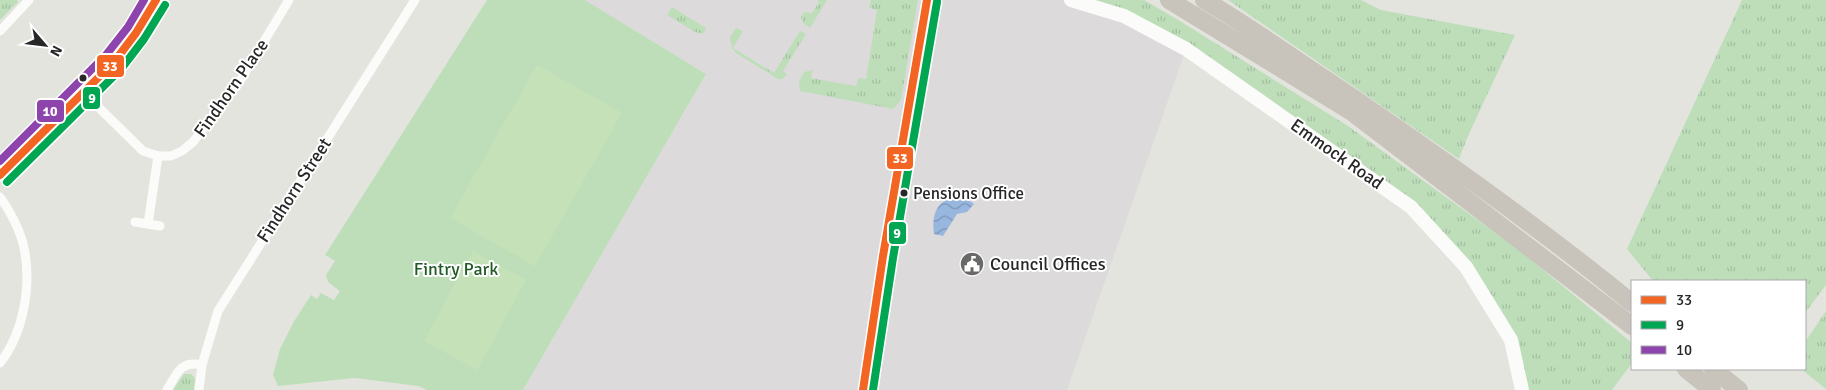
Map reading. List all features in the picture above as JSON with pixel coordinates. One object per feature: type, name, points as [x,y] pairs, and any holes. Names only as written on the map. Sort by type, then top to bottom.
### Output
[{"type":"highway","points":[[1169,0],[1352,112],[1631,325]]},
{"type":"highway","points":[[1204,0],[1364,105],[1452,166],[1600,276],[1631,302]]},
{"type":"highway","points":[[1687,370],[1712,390]]},
{"type":"highway","points":[[1714,370],[1739,390]]},
{"type":"street","points":[[0,31],[30,0]]},
{"type":"street","points":[[0,175],[84,93],[119,55],[136,33],[156,0]]},
{"type":"street","name":"Findhorn Place","points":[[158,156],[171,156],[182,151],[193,142],[242,78],[289,0]]},
{"type":"street","name":"Findhorn Street","points":[[199,390],[202,365],[218,311],[415,0]]},
{"type":"street","points":[[863,390],[927,0]]},
{"type":"street","name":"Emmock Road","points":[[1071,0],[1124,16],[1186,49],[1411,207],[1466,267],[1511,340],[1522,390]]},
{"type":"street","points":[[84,93],[143,151],[158,156],[148,224]]},
{"type":"street","points":[[0,197],[12,215],[25,252],[26,287],[22,316],[13,340],[0,363]]},
{"type":"street","points":[[135,222],[160,226]]},
{"type":"street","points":[[167,390],[185,365],[192,362],[202,365]]},
{"type":"shaded area","points":[[585,0],[1071,0],[1186,49],[1067,390],[523,390],[706,74]]},
{"type":"green space","points":[[0,0],[17,0],[18,2],[0,20]]},
{"type":"green space","name":"Fintry Park","points":[[487,0],[585,0],[706,74],[523,390],[427,390],[418,386],[355,378],[278,386],[273,375],[280,349],[293,323],[311,295],[317,299],[321,293],[334,300],[340,291],[328,282],[326,275],[335,261],[325,255]]},
{"type":"green space","points":[[817,0],[827,0],[810,28],[803,23],[801,17],[804,12],[812,13],[819,2]]},
{"type":"green space","points":[[871,0],[918,0],[901,100],[893,109],[800,91],[799,81],[804,72],[813,70],[811,78],[856,86],[858,78],[866,79],[877,10],[869,8]]},
{"type":"green space","points":[[1075,0],[1144,0],[1348,126],[1519,250],[1631,342],[1631,364],[1612,390],[1528,390],[1521,362],[1427,215],[1190,45]]},
{"type":"green space","points":[[1228,0],[1361,0],[1381,10],[1515,35],[1459,159]]},
{"type":"green space","points":[[1742,0],[1826,0],[1826,285],[1806,312],[1806,280],[1652,280],[1627,249]]},
{"type":"green space","points":[[672,7],[706,28],[703,34],[695,32],[667,15]]},
{"type":"green space","points":[[736,28],[743,31],[733,48],[774,73],[800,31],[806,34],[783,71],[787,74],[783,79],[778,79],[736,53],[732,48],[730,37]]},
{"type":"green space","points":[[537,65],[622,113],[535,266],[450,218]]},
{"type":"green space","points":[[473,251],[526,280],[477,370],[424,341]]},
{"type":"green space","points":[[1826,311],[1826,389],[1802,370],[1806,370],[1806,341]]},
{"type":"green space","points":[[184,374],[191,374],[195,379],[194,390],[173,390]]},
{"type":"water","points":[[962,195],[974,204],[967,212],[957,214],[943,236],[934,234],[935,212],[938,207],[948,199]]},
{"type":"transit line","name":"10","points":[[0,161],[106,55],[128,27],[144,0]]},
{"type":"transit line","name":"33","points":[[0,175],[114,62],[136,33],[156,0]]},
{"type":"transit line","name":"33","points":[[863,390],[883,256],[927,0]]},
{"type":"transit line","name":"9","points":[[873,390],[893,258],[937,2]]},
{"type":"transit line","name":"9","points":[[7,182],[121,69],[144,39],[165,5]]},
{"type":"place","name":"Pensions Office","points":[[904,193]]},
{"type":"place","name":"Council Offices","points":[[972,264]]}]
